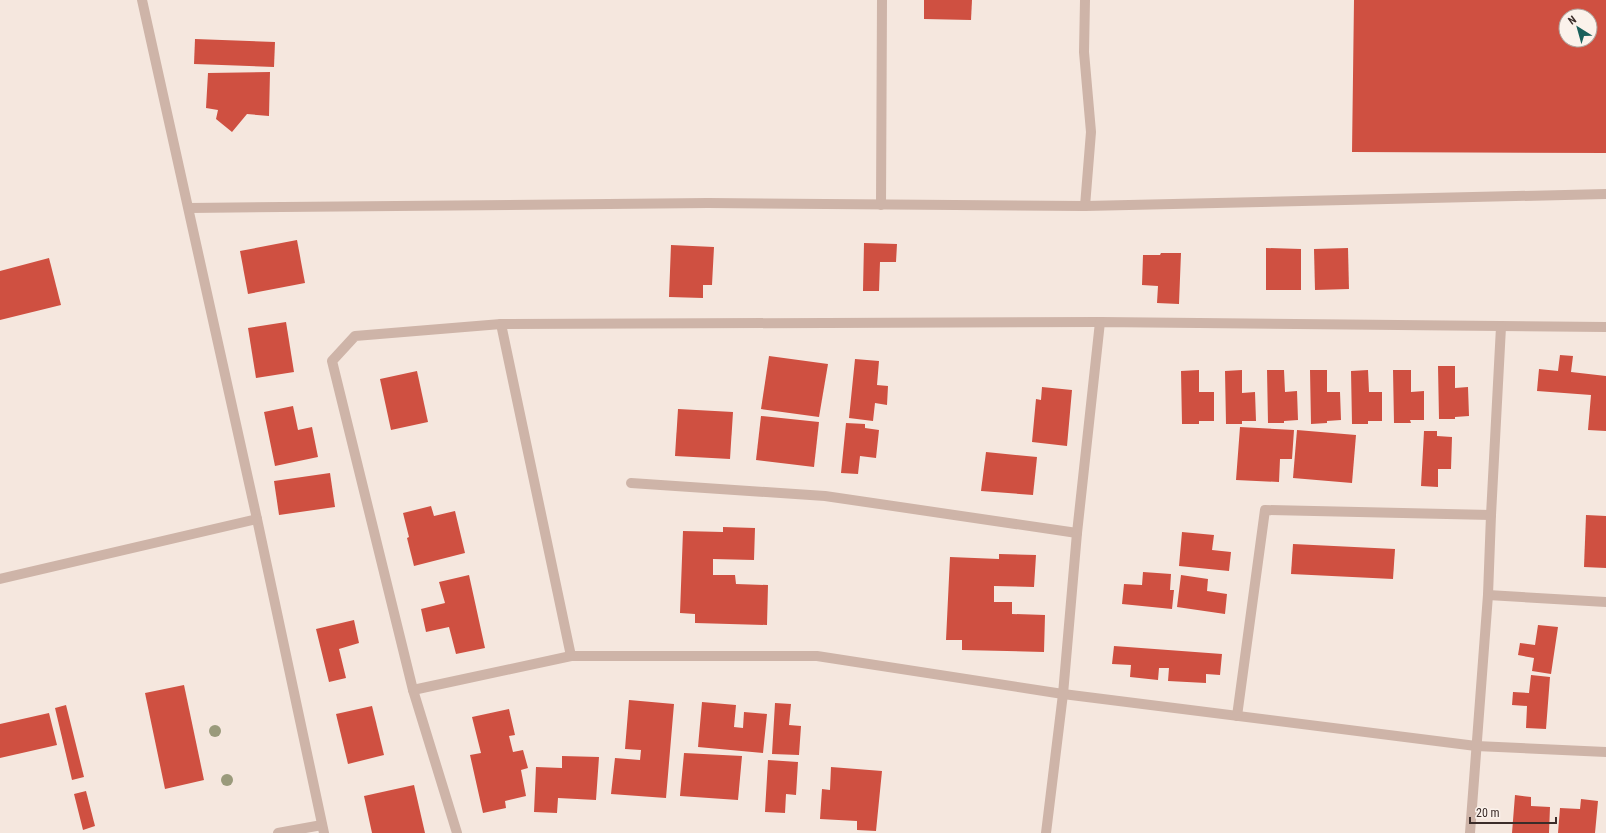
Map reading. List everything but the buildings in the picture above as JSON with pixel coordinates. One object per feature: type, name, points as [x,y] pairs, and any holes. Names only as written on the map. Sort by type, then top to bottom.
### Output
[{"type":"street","points":[[142,0],[257,519],[323,829],[278,833]]},
{"type":"street","points":[[881,205],[882,0]]},
{"type":"street","points":[[1085,0],[1084,52],[1091,132],[1085,206]]},
{"type":"street","points":[[189,208],[708,203],[1085,206],[1606,194]]},
{"type":"street","points":[[1046,833],[1063,694],[1077,533],[1100,322]]},
{"type":"street","points":[[457,833],[413,690],[332,361],[355,336],[501,324],[1100,322],[1606,327]]},
{"type":"street","points":[[501,324],[571,656]]},
{"type":"street","points":[[1470,833],[1488,595],[1502,327]]},
{"type":"street","points":[[631,483],[825,496],[1077,533]]},
{"type":"street","points":[[1237,716],[1265,510],[1491,515]]},
{"type":"street","points":[[0,579],[257,519]]},
{"type":"street","points":[[1488,595],[1606,602]]},
{"type":"street","points":[[413,690],[571,656],[817,656],[1063,694],[1476,746],[1606,752]]}]
